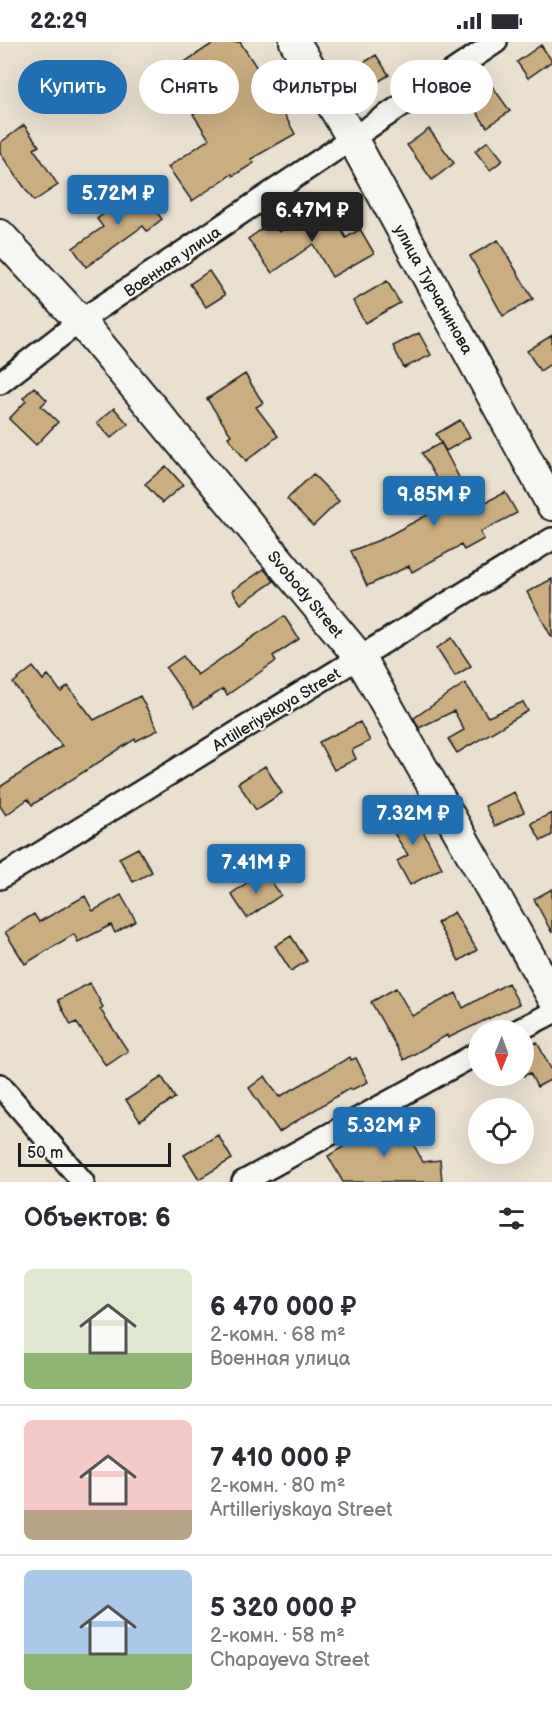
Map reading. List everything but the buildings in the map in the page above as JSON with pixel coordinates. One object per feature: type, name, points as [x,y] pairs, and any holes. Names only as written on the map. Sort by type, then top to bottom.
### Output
[{"type":"street","name":"улица Турчанинова","points":[[295,42],[353,140],[552,505]]},
{"type":"street","name":"Военная улица","points":[[0,383],[80,321],[496,42]]},
{"type":"street","name":"Svobody Street","points":[[0,235],[80,321],[360,658],[552,996]]},
{"type":"street","name":"Artilleriyskaya Street","points":[[0,878],[552,539]]},
{"type":"street","points":[[534,1022],[552,1013]]},
{"type":"street","points":[[243,1182],[468,1058]]},
{"type":"street","points":[[0,1086],[83,1182]]}]
